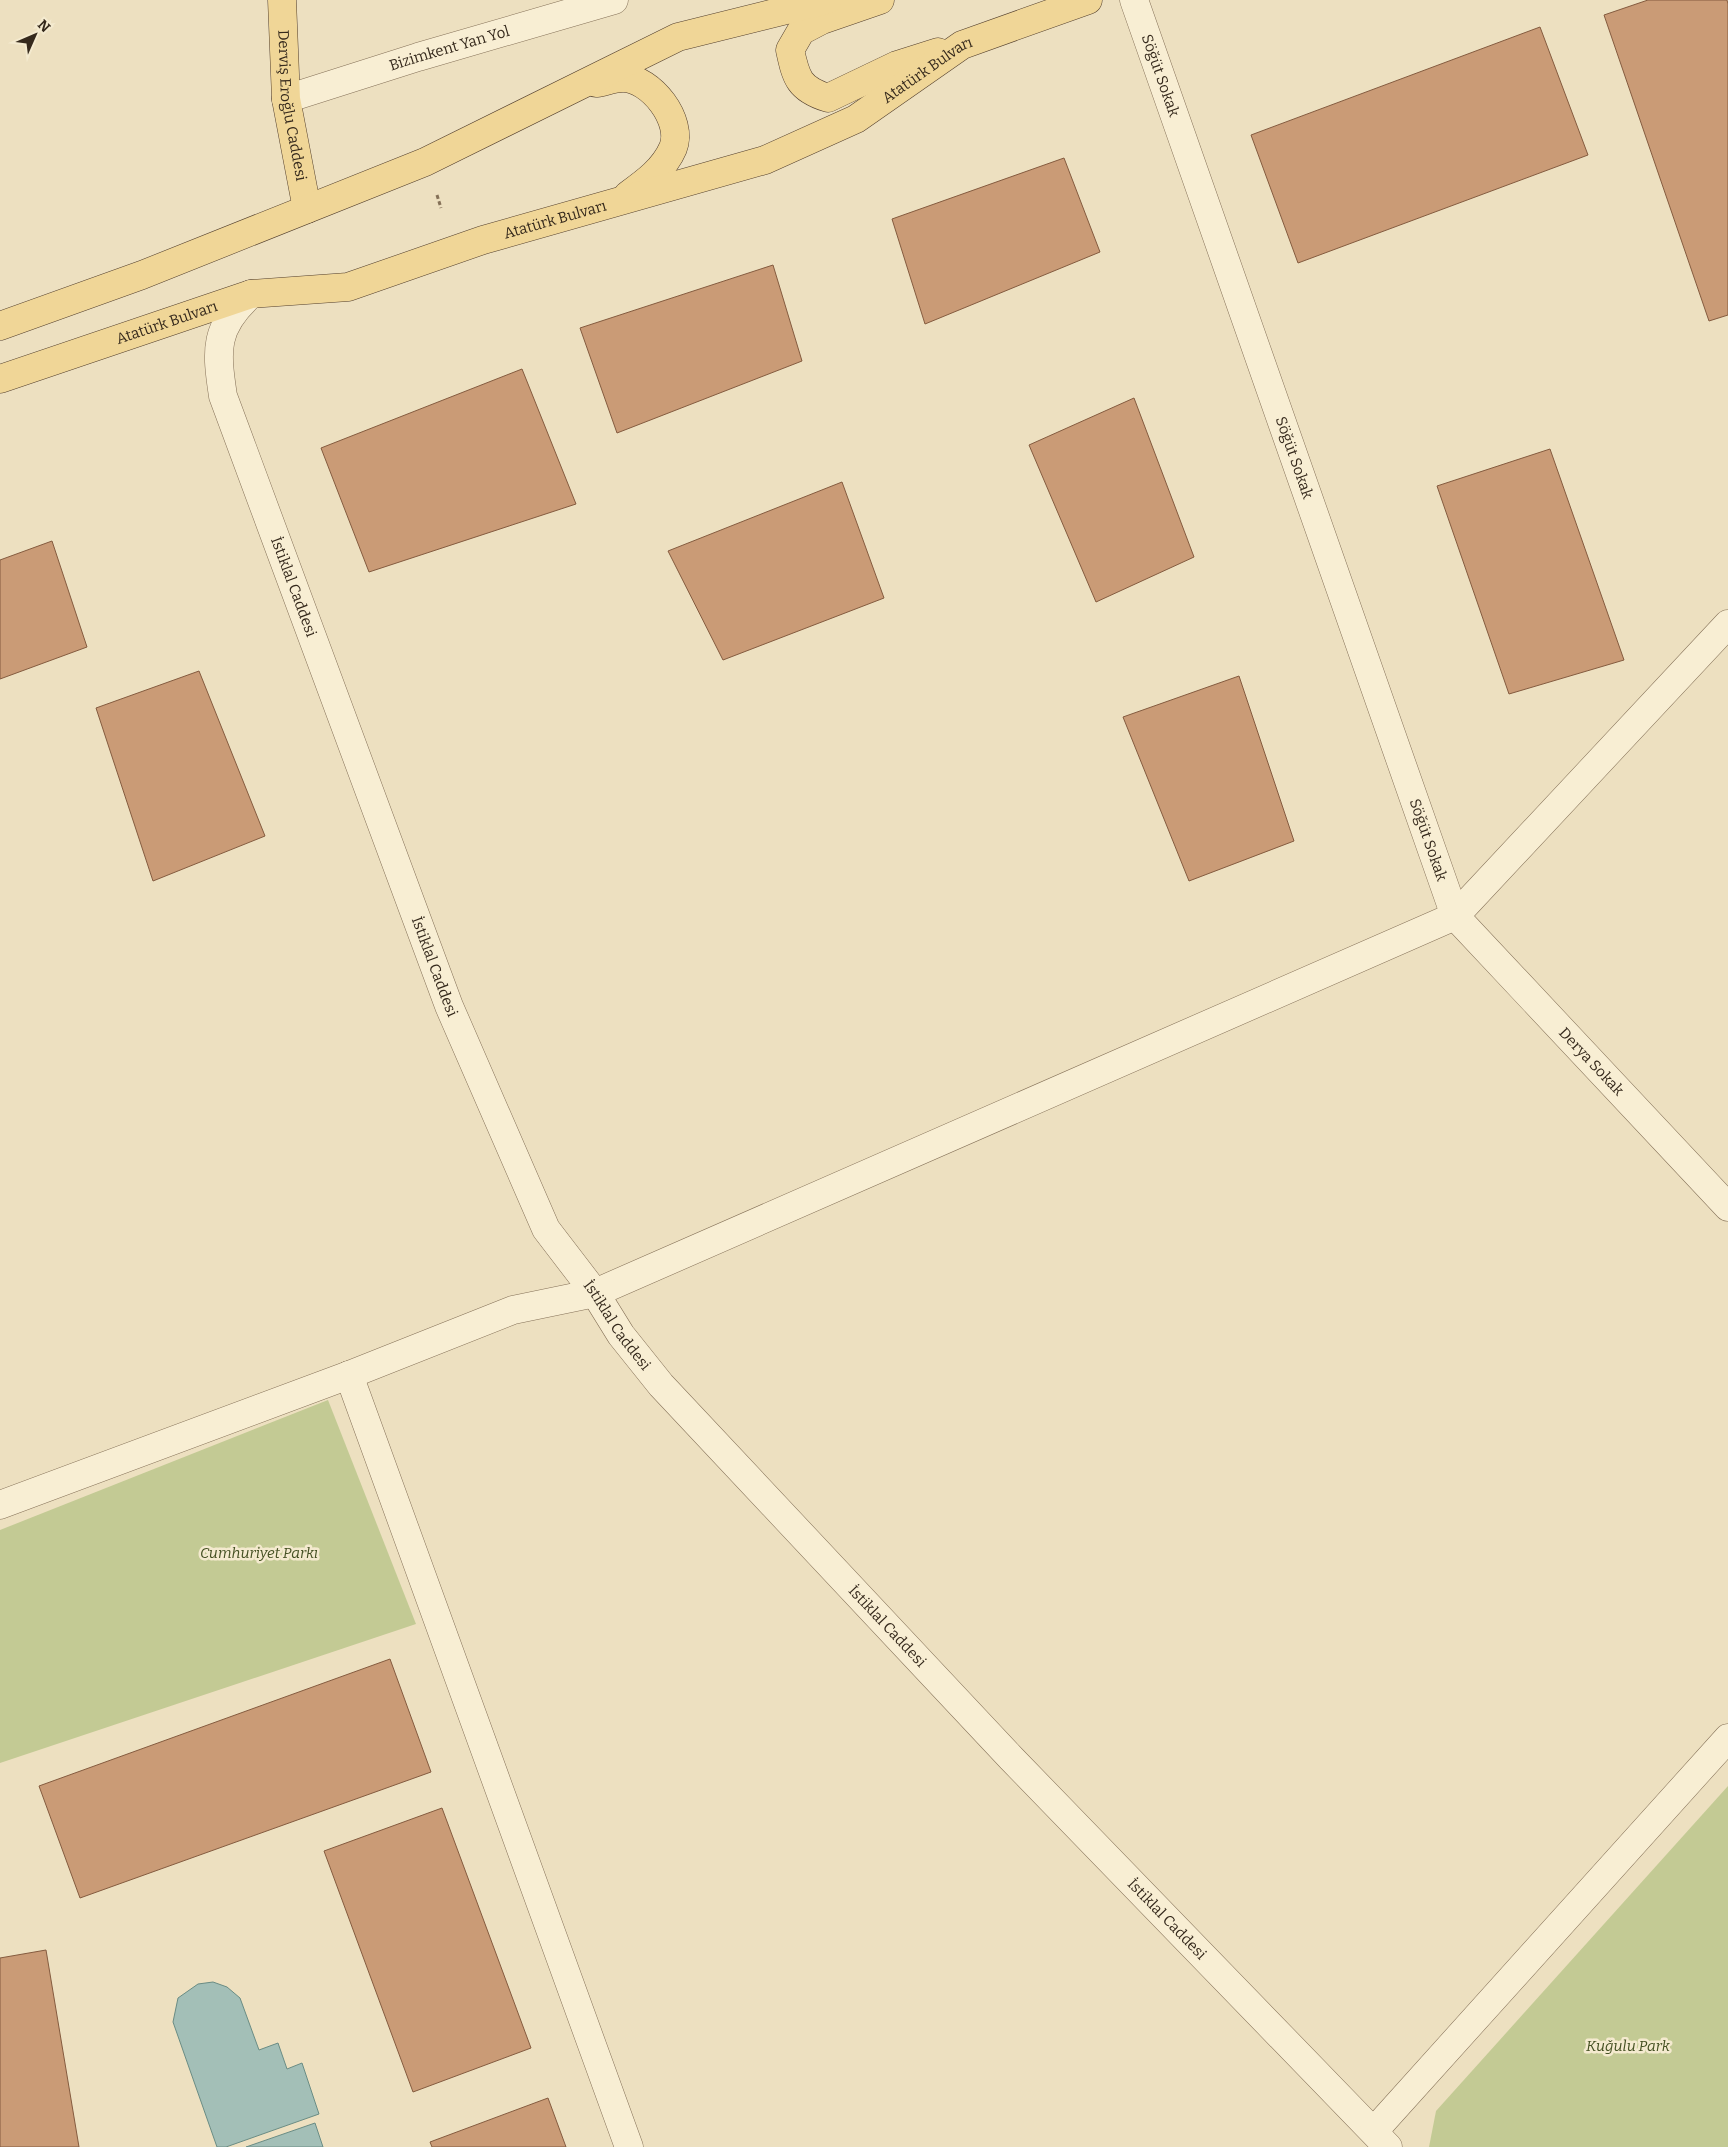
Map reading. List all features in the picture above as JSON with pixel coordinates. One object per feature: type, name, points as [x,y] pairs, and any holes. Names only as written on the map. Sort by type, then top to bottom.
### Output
[{"type":"main road","name":"Derviş Eroğlu Caddesi","points":[[282,0],[286,100],[308,209]]},
{"type":"main road","points":[[0,326],[142,276],[442,154],[549,99],[678,37],[826,0]]},
{"type":"main road","points":[[880,0],[822,20],[801,31],[790,50],[795,74],[810,92],[828,98],[897,65],[962,44]]},
{"type":"main road","name":"Atatürk Bulvarı","points":[[0,379],[251,294],[348,287],[483,240],[765,160],[856,119],[962,44],[1088,0]]},
{"type":"main road","points":[[549,99],[587,85],[624,78],[660,98],[669,112],[674,128],[674,146],[666,161],[648,181],[616,202]]},
{"type":"street","name":"Bizimkent Yan Yol","points":[[286,100],[418,57],[614,0]]},
{"type":"street","name":"Söğüt Sokak","points":[[1134,0],[1455,916]]},
{"type":"street","name":"İstiklal Caddesi","points":[[251,294],[234,309],[223,329],[218,363],[223,396],[449,1006],[546,1228],[594,1293],[621,1335],[668,1392],[1010,1758],[1381,2139]]},
{"type":"street","points":[[0,1505],[349,1376],[513,1310],[594,1293],[1455,916],[1728,624]]},
{"type":"street","name":"Derya Sokak","points":[[1455,916],[1728,1207]]},
{"type":"street","points":[[349,1376],[629,2147]]},
{"type":"street","points":[[1381,2139],[1728,1738]]},
{"type":"green space","name":"Cumhuriyet Parkı","points":[[328,1400],[416,1624],[0,1763],[0,1530]]},
{"type":"green space","name":"Kuğulu Park","points":[[1728,1786],[1728,2147],[1429,2147],[1436,2111]]},
{"type":"water","points":[[213,1982],[227,1987],[240,1998],[259,2050],[278,2043],[287,2069],[302,2063],[319,2114],[226,2147],[217,2147],[173,2022],[178,1998],[198,1984]]},
{"type":"water","points":[[315,2123],[323,2147],[246,2147]]},
{"type":"building","points":[[1648,0],[1727,0],[1728,4],[1728,315],[1709,321],[1604,15]]},
{"type":"building","points":[[1540,27],[1588,155],[1298,263],[1251,135]]},
{"type":"building","points":[[1064,158],[1100,252],[925,324],[892,219]]},
{"type":"building","points":[[773,265],[802,361],[617,433],[580,328]]},
{"type":"building","points":[[522,369],[576,504],[369,572],[321,448]]},
{"type":"building","points":[[1134,398],[1194,557],[1096,602],[1029,445]]},
{"type":"building","points":[[1550,449],[1624,660],[1509,694],[1437,486]]},
{"type":"building","points":[[842,482],[884,598],[723,660],[668,551]]},
{"type":"building","points":[[52,541],[87,647],[0,679],[0,560]]},
{"type":"building","points":[[199,671],[265,836],[153,881],[96,708]]},
{"type":"building","points":[[1239,676],[1294,841],[1189,881],[1123,717]]},
{"type":"building","points":[[390,1659],[431,1772],[80,1898],[39,1786]]},
{"type":"building","points":[[442,1808],[531,2048],[413,2092],[324,1851]]},
{"type":"building","points":[[46,1950],[79,2147],[0,2147],[0,1958]]},
{"type":"building","points":[[548,2098],[566,2147],[432,2147],[430,2142]]}]
